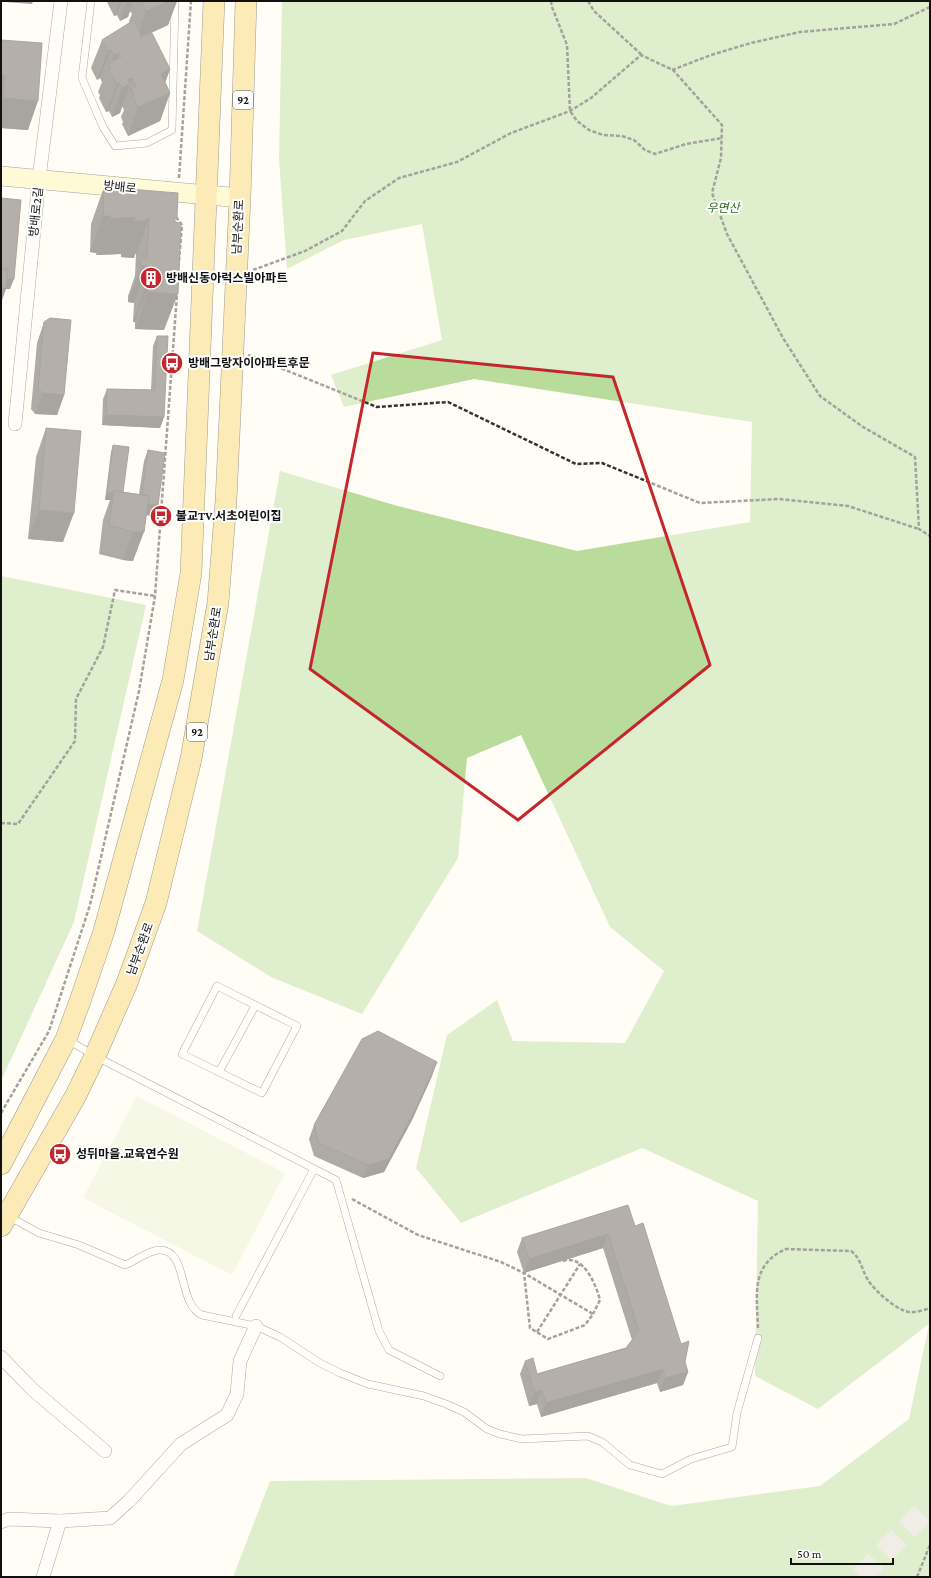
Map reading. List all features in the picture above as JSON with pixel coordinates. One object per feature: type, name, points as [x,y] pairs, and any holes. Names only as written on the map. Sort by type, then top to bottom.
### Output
[{"type":"main road","points":[[1,1164],[66,1039],[104,931],[174,680],[191,573],[214,1]]},
{"type":"main road","name":"남부순환로","points":[[4,1221],[68,1110],[95,1056],[127,983],[156,903],[191,759],[218,603],[226,501],[240,198],[246,1]]},
{"type":"main road","name":"방배로","points":[[1,176],[240,198]]},
{"type":"street","name":"방배로2길","points":[[15,424],[39,179],[61,1]]},
{"type":"street","points":[[1,1522],[9,1519],[60,1520],[110,1518],[129,1501],[181,1444],[227,1415],[237,1394],[240,1361],[256,1326]]},
{"type":"street","points":[[1,1357],[33,1390],[105,1451]]},
{"type":"street","points":[[43,1577],[60,1520]]},
{"type":"lane","points":[[91,1],[82,78],[103,127],[115,146],[147,143],[172,130],[175,1]]},
{"type":"lane","points":[[217,986],[254,1006],[297,1026],[262,1093],[219,1072],[182,1054],[217,986]]},
{"type":"lane","points":[[219,1072],[254,1006]]},
{"type":"lane","points":[[66,1039],[95,1056],[336,1180],[379,1331],[389,1350],[440,1376]]},
{"type":"lane","points":[[236,1316],[314,1169]]},
{"type":"lane","points":[[4,1221],[79,1246],[125,1265],[151,1252],[159,1250],[165,1251],[176,1259],[190,1305],[195,1312],[202,1315],[256,1326],[280,1337],[320,1363],[340,1373],[368,1384],[424,1396],[446,1404],[464,1412],[487,1429],[494,1432],[522,1439],[588,1436],[602,1442],[630,1466],[662,1474],[691,1459],[732,1447],[737,1413],[758,1338]]},
{"type":"path","points":[[182,153],[192,1]]},
{"type":"path","points":[[551,1],[567,44],[570,111],[577,121],[589,130],[603,135],[622,136],[634,140],[645,150],[655,154],[686,144],[722,138]]},
{"type":"path","points":[[588,1],[594,11],[641,55],[673,70],[722,125],[721,158],[712,193],[727,234],[783,338],[820,396],[864,427],[915,457],[919,529]]},
{"type":"path","points":[[673,70],[711,55],[751,43],[800,32],[894,24],[930,7]]},
{"type":"path","points":[[236,274],[251,271],[305,252],[342,231],[365,201],[399,178],[457,162],[511,134],[570,111],[591,98],[641,55]]},
{"type":"path","points":[[175,216],[182,225],[178,278]]},
{"type":"path","points":[[1,1113],[49,1031],[90,905],[139,691],[155,596],[178,286]]},
{"type":"path","points":[[233,348],[377,407],[448,402],[576,464],[602,462],[700,503],[779,499],[848,506],[919,529],[930,536]]},
{"type":"path","points":[[1,823],[18,824],[76,742],[76,699],[103,647],[115,590],[155,596]]},
{"type":"path","points":[[339,1193],[418,1235],[501,1262],[524,1273],[593,1314]]},
{"type":"path","points":[[758,1338],[756,1287],[760,1274],[767,1262],[778,1252],[786,1249],[851,1251],[856,1255],[867,1280],[877,1292],[901,1310],[910,1312],[930,1308]]},
{"type":"path","points":[[524,1273],[530,1328],[548,1339],[585,1325],[593,1314],[600,1300],[595,1282],[580,1264],[566,1260],[559,1262]]},
{"type":"path","points":[[537,1332],[580,1264]]},
{"type":"path","points":[[524,1273],[531,1271]]},
{"type":"path","points":[[917,1577],[930,1545]]},
{"type":"highlighted area","points":[[373,353],[613,377],[710,665],[518,820],[310,669]]},
{"type":"green space","name":"우면산","points":[[282,1],[930,1],[930,1577],[233,1577],[270,1481],[586,1478],[671,1506],[820,1486],[909,1419],[929,1324],[818,1409],[755,1376],[758,1201],[642,1148],[461,1223],[416,1168],[447,1035],[497,1000],[513,1041],[625,1043],[664,971],[610,927],[521,735],[467,758],[458,858],[362,1014],[271,977],[197,931],[280,471],[394,505],[577,551],[750,522],[752,422],[474,379],[344,407],[331,375],[442,340],[422,224],[344,240],[287,269],[279,159]]},
{"type":"green space","points":[[1,576],[146,605],[74,922],[1,1081]]},
{"type":"green space","points":[[137,1096],[285,1173],[232,1275],[83,1198]]},
{"type":"building","points":[[141,1],[169,1],[146,11]]},
{"type":"building","points":[[134,20],[142,38],[152,33],[170,69],[161,74],[170,93],[138,107],[131,89],[136,86],[132,78],[128,80],[130,84],[122,88],[119,83],[117,84],[109,70],[111,69],[109,63],[121,57],[119,53],[114,55],[111,50],[108,51],[102,40]]},
{"type":"building","points":[[1,40],[42,43],[38,101],[3,98],[5,76],[1,75]]},
{"type":"building","points":[[104,187],[178,193],[177,218],[175,218],[175,222],[181,223],[178,294],[148,292],[149,286],[146,286],[147,266],[141,266],[141,259],[147,259],[149,218],[147,218],[147,221],[134,221],[135,217],[110,219],[110,216],[103,216]]},
{"type":"building","points":[[1,198],[21,200],[14,279],[7,278],[8,269],[1,269]]},
{"type":"building","points":[[1,269],[8,269],[6,288],[1,288]]},
{"type":"building","points":[[50,318],[71,320],[64,395],[43,393],[38,389],[44,322]]},
{"type":"building","points":[[157,336],[168,336],[164,417],[106,415],[107,389],[155,390]]},
{"type":"building","points":[[46,428],[81,431],[74,513],[39,510]]},
{"type":"building","points":[[113,445],[129,447],[123,492],[114,491],[113,493],[107,493]]},
{"type":"building","points":[[148,450],[165,453],[158,505],[147,504],[149,496],[142,495]]},
{"type":"building","points":[[114,491],[149,496],[144,532],[133,532],[109,525]]},
{"type":"building","points":[[378,1031],[437,1062],[417,1106],[389,1159],[368,1165],[319,1143],[314,1125],[362,1039]]},
{"type":"building","points":[[628,1205],[635,1226],[643,1223],[681,1344],[689,1341],[685,1362],[688,1372],[665,1378],[663,1369],[546,1403],[542,1390],[534,1392],[525,1361],[533,1358],[537,1374],[626,1348],[639,1331],[608,1234],[529,1259],[522,1238]]},
{"type":"tunnel","points":[[861,1577],[930,1505]]},
{"type":"place","name":"방배신동아럭스빌아파트","points":[[151,278]]},
{"type":"place","name":"방배그랑자이아파트후문","points":[[172,363]]},
{"type":"place","name":"불교TV.서초어린이집","points":[[161,516]]},
{"type":"place","name":"성뒤마을.교육연수원","points":[[60,1154]]}]
